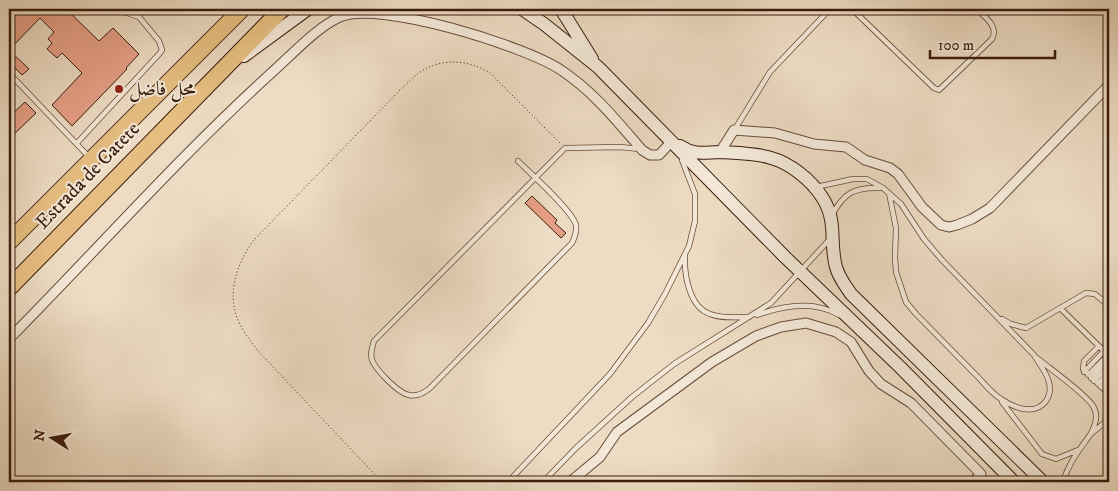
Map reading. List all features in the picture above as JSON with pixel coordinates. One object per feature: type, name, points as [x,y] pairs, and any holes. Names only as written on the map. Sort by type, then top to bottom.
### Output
[{"type":"highway","name":"Estrada de Catete","points":[[9,242],[242,9]]},
{"type":"highway","name":"Estrada de Catete","points":[[9,288],[282,9]]},
{"type":"street","points":[[208,84],[308,9]]},
{"type":"street","points":[[522,9],[598,67],[801,272],[1014,482]]},
{"type":"street","points":[[561,9],[598,67]]},
{"type":"street","points":[[9,339],[247,95],[325,25],[342,16],[357,13],[410,18],[482,36],[560,69],[591,92],[642,150],[650,155],[660,155],[672,141]]},
{"type":"street","points":[[720,152],[734,130],[776,134],[824,146],[846,147],[865,160],[890,168],[898,174],[927,212],[941,224],[949,227],[972,219],[990,208],[1109,84]]},
{"type":"street","points":[[672,141],[687,150],[702,154],[720,152],[771,158],[788,165],[803,176],[821,195],[831,216],[836,268],[841,280],[851,294],[1043,482]]},
{"type":"street","points":[[570,482],[600,457],[616,432],[712,362],[756,336],[781,327],[806,323],[836,332],[851,342],[869,371],[881,384],[911,404],[981,474],[974,482]]},
{"type":"lane","points":[[77,143],[162,50],[159,41],[140,17],[115,9]]},
{"type":"lane","points":[[734,130],[770,72],[830,9]]},
{"type":"lane","points":[[852,9],[934,88],[939,90],[995,34],[995,29],[990,22],[976,9]]},
{"type":"lane","points":[[9,73],[92,160]]},
{"type":"lane","points":[[508,482],[610,374],[648,323],[689,246],[695,221],[695,194],[686,166],[672,141]]},
{"type":"lane","points":[[518,161],[535,178],[572,216],[576,225],[576,235],[572,243],[430,388],[415,396],[407,395],[399,391],[375,366],[371,350],[374,341],[535,178],[565,148],[620,147],[642,150]]},
{"type":"lane","points":[[814,187],[853,179],[867,179],[890,194],[901,204],[930,246],[1034,355],[1093,405],[1096,413],[1096,424],[1091,434]]},
{"type":"lane","points":[[831,216],[840,201],[849,193],[868,187],[883,188]]},
{"type":"lane","points":[[890,194],[896,228],[894,257],[896,272],[906,302],[1000,399],[1042,454],[1056,459],[1078,449]]},
{"type":"lane","points":[[543,482],[576,448],[632,397],[674,364],[771,303],[834,234]]},
{"type":"lane","points":[[685,254],[684,268],[692,296],[708,314],[721,317],[750,317],[781,308],[804,306],[832,311],[858,327]]},
{"type":"lane","points":[[997,316],[1010,324],[1026,328],[1082,294],[1091,293],[1100,297],[1109,306]]},
{"type":"lane","points":[[1060,308],[1108,355]]},
{"type":"lane","points":[[1098,346],[1084,361],[1082,366],[1099,385],[1109,385]]},
{"type":"lane","points":[[1000,399],[1026,409],[1038,408],[1047,399],[1050,392],[1050,384],[1034,355]]},
{"type":"lane","points":[[1099,385],[1108,355]]},
{"type":"lane","points":[[1099,385],[1108,355]]},
{"type":"lane","points":[[1099,385],[1109,366]]},
{"type":"lane","points":[[1099,385],[1109,372]]},
{"type":"lane","points":[[1099,385],[1109,379]]},
{"type":"lane","points":[[1063,482],[1071,460],[1078,449],[1091,434],[1109,419]]},
{"type":"path","points":[[382,482],[258,352],[242,328],[236,315],[233,291],[238,268],[244,254],[253,241],[402,89],[419,73],[430,66],[442,62],[479,66],[490,74],[565,148]]},
{"type":"building","points":[[17,9],[66,9],[99,41],[113,28],[139,54],[72,126],[52,105],[82,73],[62,53],[57,58],[47,49],[52,43],[48,39],[54,32],[40,18],[9,50],[9,17]]},
{"type":"building","points":[[9,50],[29,69],[22,75],[9,62]]},
{"type":"building","points":[[25,102],[36,113],[9,139],[9,117]]},
{"type":"building","points":[[532,196],[557,220],[555,223],[566,233],[561,238],[525,203]]},
{"type":"place","name":"محل فاضل","points":[[119,89]]}]
